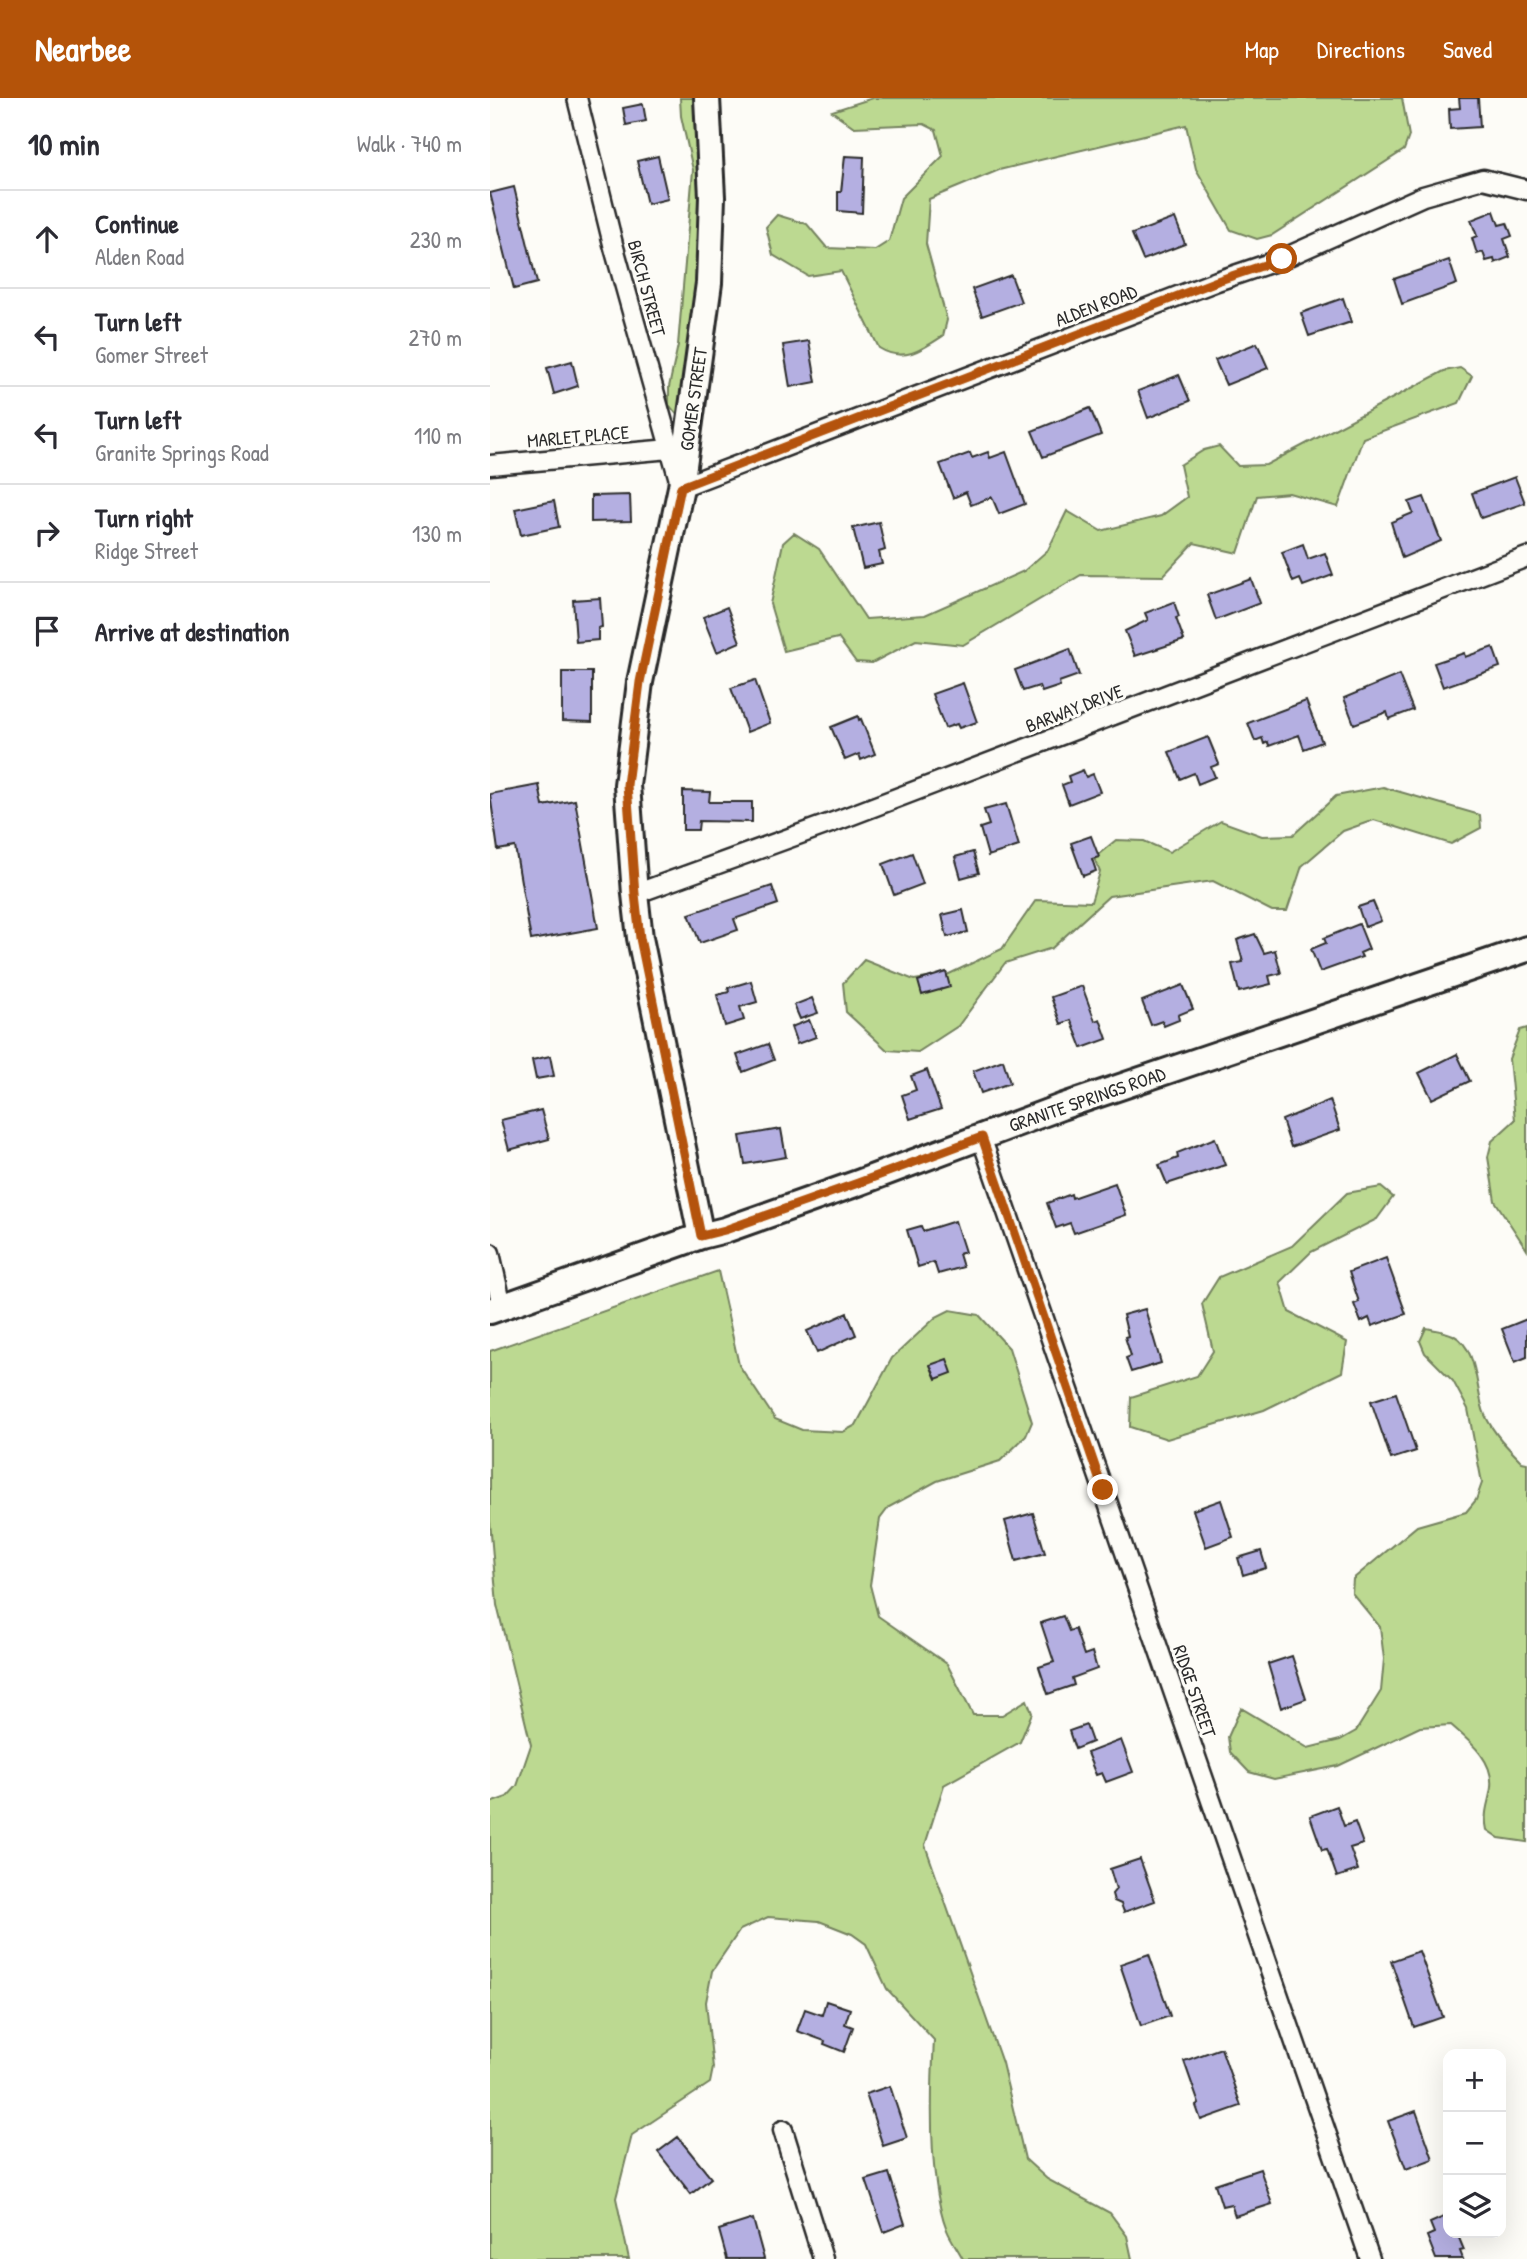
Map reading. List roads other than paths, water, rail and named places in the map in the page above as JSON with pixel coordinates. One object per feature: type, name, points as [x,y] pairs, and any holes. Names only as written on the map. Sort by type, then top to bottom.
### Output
[{"type":"street","name":"BIRCH STREET","points":[[577,98],[613,244],[681,487]]},
{"type":"street","name":"GOMER STREET","points":[[701,1236],[640,938],[627,785],[640,682],[681,487],[709,283],[712,197],[707,98]]},
{"type":"street","name":"ALDEN ROAD","points":[[681,487],[1217,281],[1282,259],[1423,196],[1483,179],[1527,190]]},
{"type":"street","name":"MARLET PLACE","points":[[490,465],[670,449]]},
{"type":"street","name":"BARWAY DRIVE","points":[[635,894],[839,820],[1527,557]]},
{"type":"street","name":"GRANITE SPRINGS ROAD","points":[[496,1308],[858,1183],[1061,1107],[1527,949]]},
{"type":"street","name":"RIDGE STREET","points":[[982,1137],[1370,2259]]},
{"type":"street","points":[[490,1253],[496,1308]]},
{"type":"street","points":[[783,2130],[823,2259]]}]
